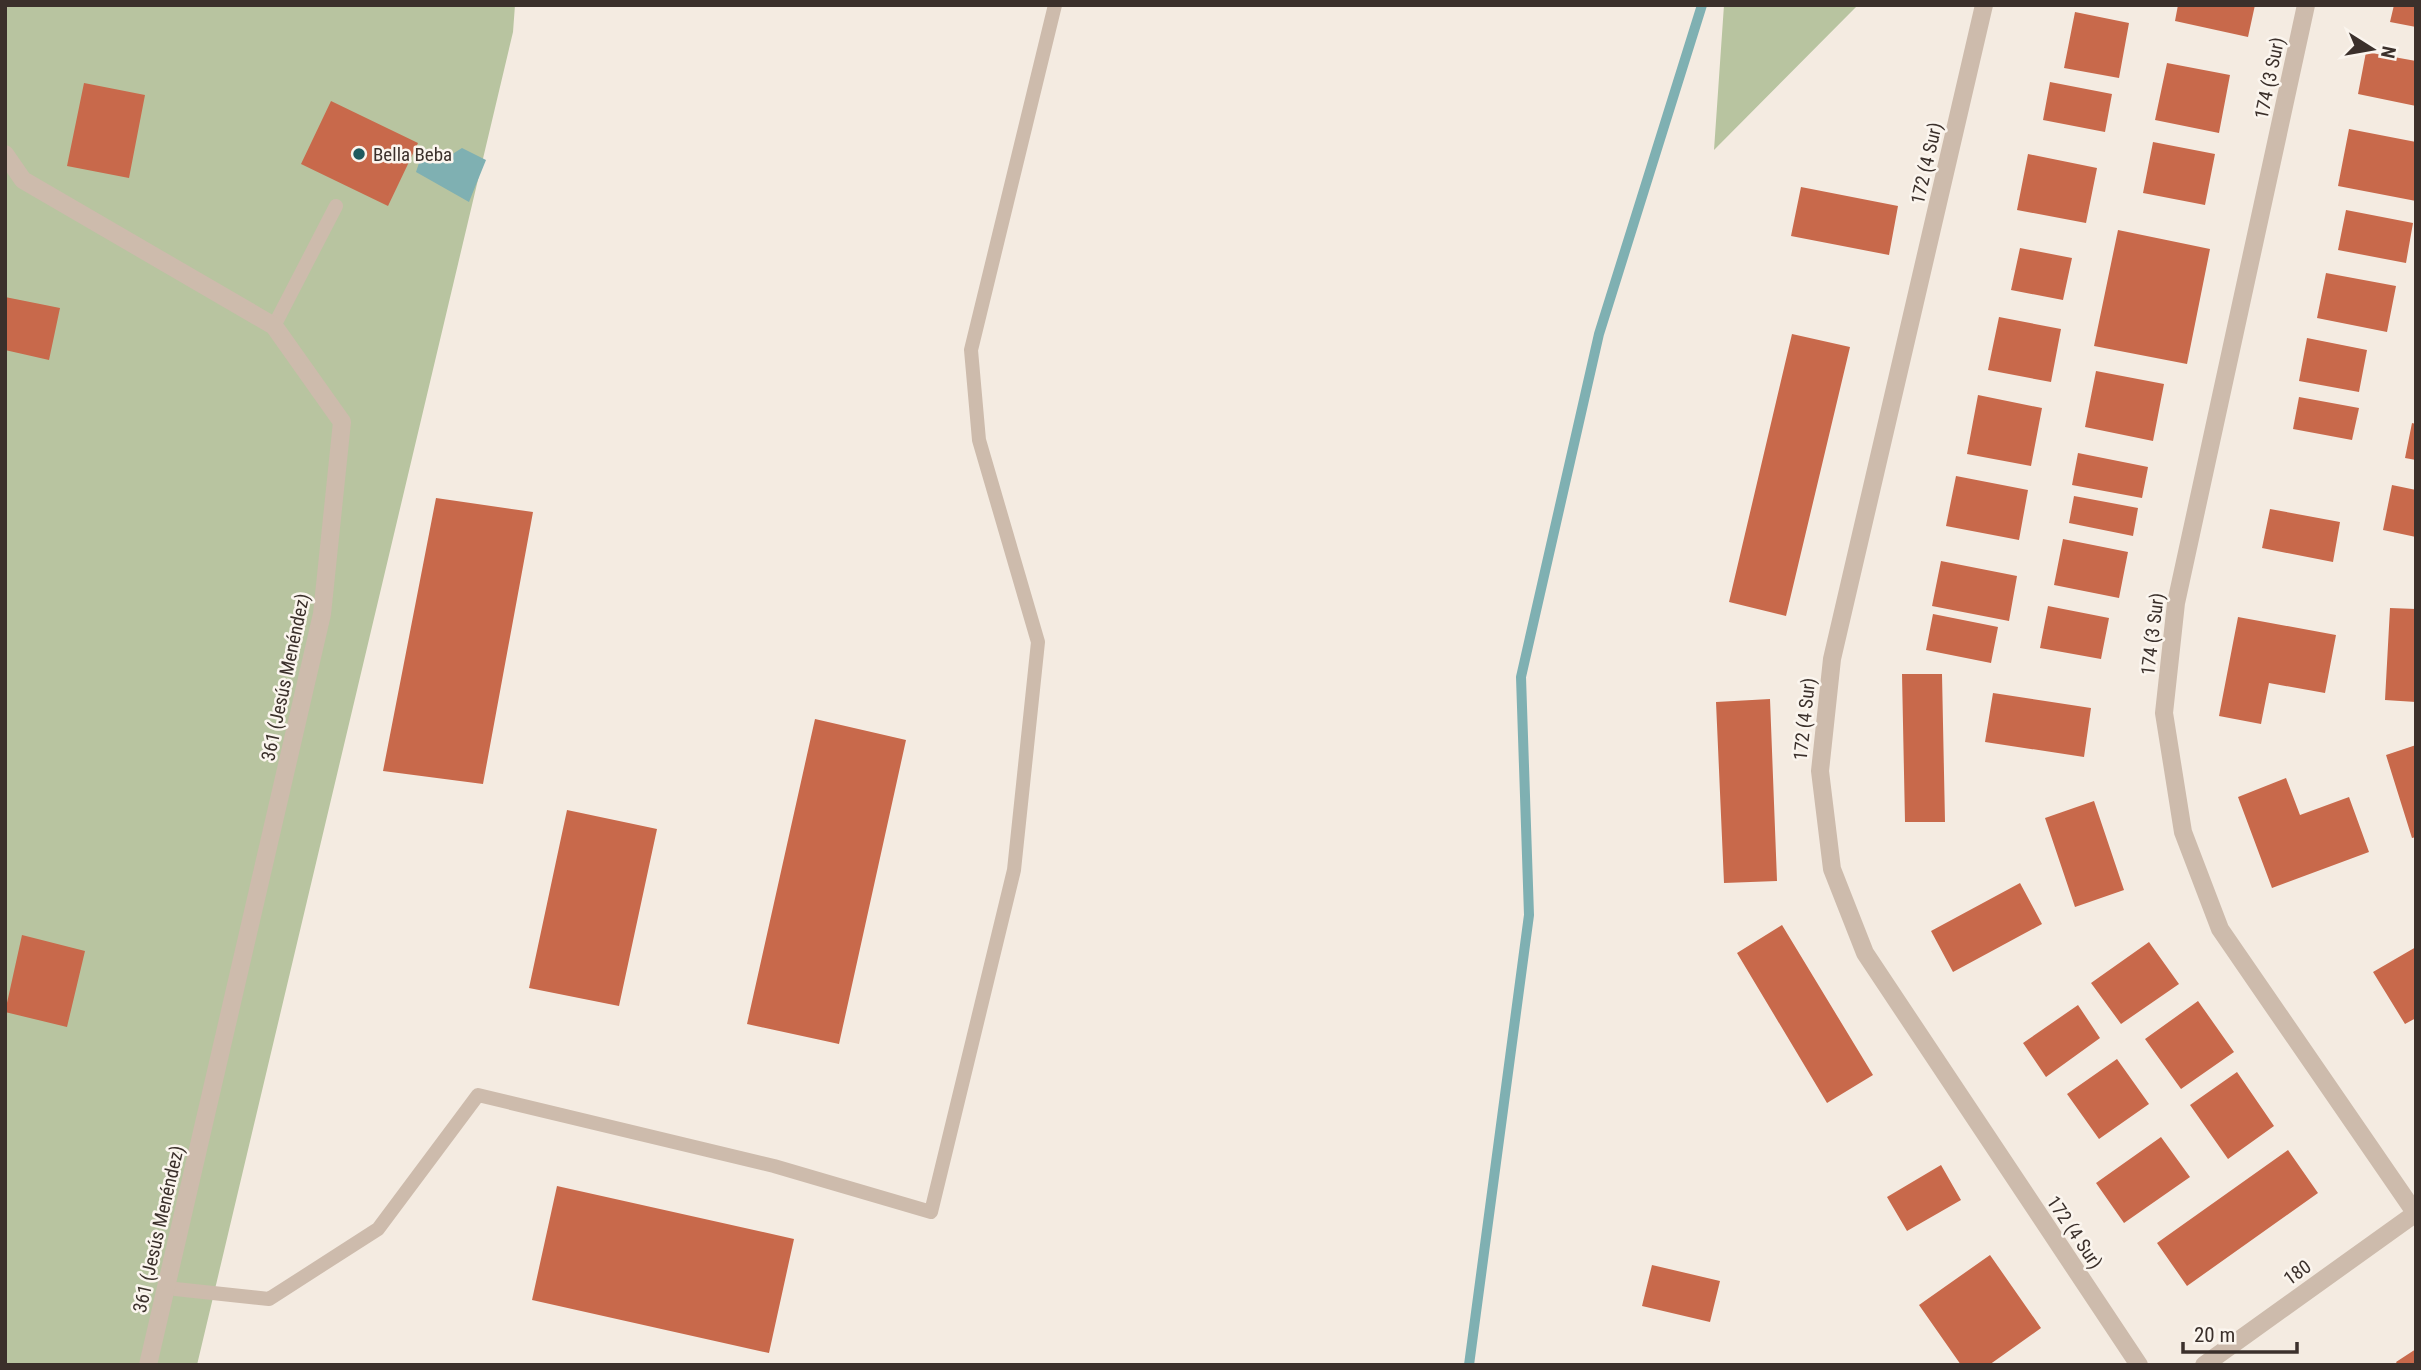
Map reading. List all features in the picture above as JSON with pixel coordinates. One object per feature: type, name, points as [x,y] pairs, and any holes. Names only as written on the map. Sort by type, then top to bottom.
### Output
[{"type":"street","name":"172 (4 Sur)","points":[[1984,5],[1832,659],[1820,771],[1832,869],[1865,953],[2139,1365]]},
{"type":"street","name":"174 (3 Sur)","points":[[2306,5],[2176,603],[2164,713],[2183,832],[2220,929],[2416,1214]]},
{"type":"street","name":"361 (Jesús Menéndez)","points":[[5,153],[23,180],[274,326],[342,422],[323,614],[148,1365]]},
{"type":"street","name":"180","points":[[2204,1365],[2416,1214]]},
{"type":"lane","points":[[166,1288],[269,1299],[378,1229],[478,1095],[774,1166],[931,1212],[1014,870],[1038,642],[979,440],[971,350],[1055,5]]},
{"type":"lane","points":[[274,326],[337,206]]},
{"type":"green space","points":[[5,5],[515,5],[513,32],[197,1365],[5,1365]]},
{"type":"green space","points":[[1724,5],[1858,5],[1714,150]]},
{"type":"water","points":[[424,148],[443,160],[462,148],[486,160],[469,202],[416,172]]},
{"type":"building","points":[[2178,5],[2255,5],[2248,37],[2175,21]]},
{"type":"building","points":[[2394,5],[2416,5],[2416,27],[2390,22]]},
{"type":"building","points":[[2075,12],[2129,23],[2119,78],[2064,68]]},
{"type":"building","points":[[2366,52],[2416,61],[2416,106],[2358,94]]},
{"type":"building","points":[[2167,63],[2230,75],[2219,133],[2155,120]]},
{"type":"building","points":[[2050,82],[2112,94],[2105,132],[2043,120]]},
{"type":"building","points":[[84,83],[145,95],[129,178],[67,166]]},
{"type":"building","name":"Bella Beba","points":[[331,101],[418,143],[388,206],[301,164]]},
{"type":"building","points":[[2349,129],[2416,142],[2416,201],[2338,186]]},
{"type":"building","points":[[2153,142],[2215,154],[2205,205],[2143,193]]},
{"type":"building","points":[[2028,154],[2097,168],[2086,223],[2017,210]]},
{"type":"building","points":[[1801,187],[1898,206],[1889,255],[1791,236]]},
{"type":"building","points":[[2346,210],[2413,223],[2406,263],[2338,250]]},
{"type":"building","points":[[2118,230],[2210,249],[2187,364],[2094,346]]},
{"type":"building","points":[[2020,248],[2072,258],[2063,300],[2011,290]]},
{"type":"building","points":[[2326,273],[2396,286],[2387,332],[2317,318]]},
{"type":"building","points":[[5,297],[60,308],[49,360],[5,350]]},
{"type":"building","points":[[1999,317],[2061,329],[2051,382],[1988,370]]},
{"type":"building","points":[[1792,334],[1850,347],[1786,616],[1729,602]]},
{"type":"building","points":[[2307,338],[2367,350],[2359,392],[2299,381]]},
{"type":"building","points":[[2096,371],[2164,384],[2153,441],[2085,427]]},
{"type":"building","points":[[1978,395],[2042,408],[2031,466],[1967,454]]},
{"type":"building","points":[[2299,397],[2359,408],[2352,440],[2293,429]]},
{"type":"building","points":[[2412,423],[2416,424],[2416,460],[2405,458]]},
{"type":"building","points":[[2078,453],[2148,467],[2142,498],[2072,485]]},
{"type":"building","points":[[1956,476],[2028,490],[2019,540],[1946,526]]},
{"type":"building","points":[[2392,485],[2416,490],[2416,537],[2383,530]]},
{"type":"building","points":[[2074,496],[2138,508],[2133,536],[2069,523]]},
{"type":"building","points":[[436,498],[533,512],[483,784],[383,771]]},
{"type":"building","points":[[2270,509],[2340,522],[2333,562],[2262,548]]},
{"type":"building","points":[[2063,539],[2128,552],[2119,598],[2054,585]]},
{"type":"building","points":[[1941,561],[2017,576],[2009,621],[1932,606]]},
{"type":"building","points":[[2048,606],[2109,618],[2101,659],[2040,648]]},
{"type":"building","points":[[2390,608],[2416,609],[2416,702],[2385,700]]},
{"type":"building","points":[[1933,614],[1998,627],[1991,663],[1926,650]]},
{"type":"building","points":[[2238,617],[2336,635],[2325,693],[2269,683],[2261,724],[2219,716]]},
{"type":"building","points":[[1902,674],[1942,674],[1945,822],[1905,822]]},
{"type":"building","points":[[1993,693],[2091,708],[2084,757],[1985,742]]},
{"type":"building","points":[[1770,699],[1777,881],[1724,883],[1716,702]]},
{"type":"building","points":[[815,719],[906,740],[839,1044],[747,1024]]},
{"type":"building","points":[[2416,745],[2416,837],[2412,838],[2386,755]]},
{"type":"building","points":[[2286,778],[2300,815],[2349,797],[2369,852],[2272,888],[2238,797]]},
{"type":"building","points":[[2094,801],[2124,890],[2075,907],[2045,818]]},
{"type":"building","points":[[567,810],[657,829],[619,1006],[529,988]]},
{"type":"building","points":[[2020,883],[2042,924],[1953,972],[1931,931]]},
{"type":"building","points":[[1782,925],[1873,1075],[1827,1103],[1737,953]]},
{"type":"building","points":[[22,935],[85,951],[67,1027],[5,1012]]},
{"type":"building","points":[[2149,942],[2179,984],[2121,1024],[2091,983]]},
{"type":"building","points":[[2416,947],[2416,1018],[2405,1024],[2373,972]]},
{"type":"building","points":[[2198,1001],[2234,1052],[2181,1089],[2145,1039]]},
{"type":"building","points":[[2078,1005],[2100,1038],[2046,1077],[2023,1043]]},
{"type":"building","points":[[2117,1059],[2149,1104],[2099,1139],[2067,1094]]},
{"type":"building","points":[[2237,1072],[2274,1126],[2228,1159],[2190,1105]]},
{"type":"building","points":[[2161,1137],[2190,1177],[2124,1223],[2096,1183]]},
{"type":"building","points":[[2288,1150],[2318,1193],[2187,1286],[2157,1243]]},
{"type":"building","points":[[1941,1165],[1961,1200],[1907,1231],[1887,1197]]},
{"type":"building","points":[[557,1186],[794,1239],[769,1353],[532,1300]]},
{"type":"building","points":[[1990,1255],[2041,1328],[1989,1365],[1961,1365],[1919,1305]]},
{"type":"building","points":[[1652,1265],[1720,1281],[1710,1322],[1642,1306]]},
{"type":"building","points":[[2416,1349],[2416,1365],[2398,1365],[2396,1362]]},
{"type":"waterway","points":[[1469,1365],[1529,915],[1521,677],[1599,334],[1702,5]]},
{"type":"place","name":"Bella Beba","points":[[359,154]]}]
